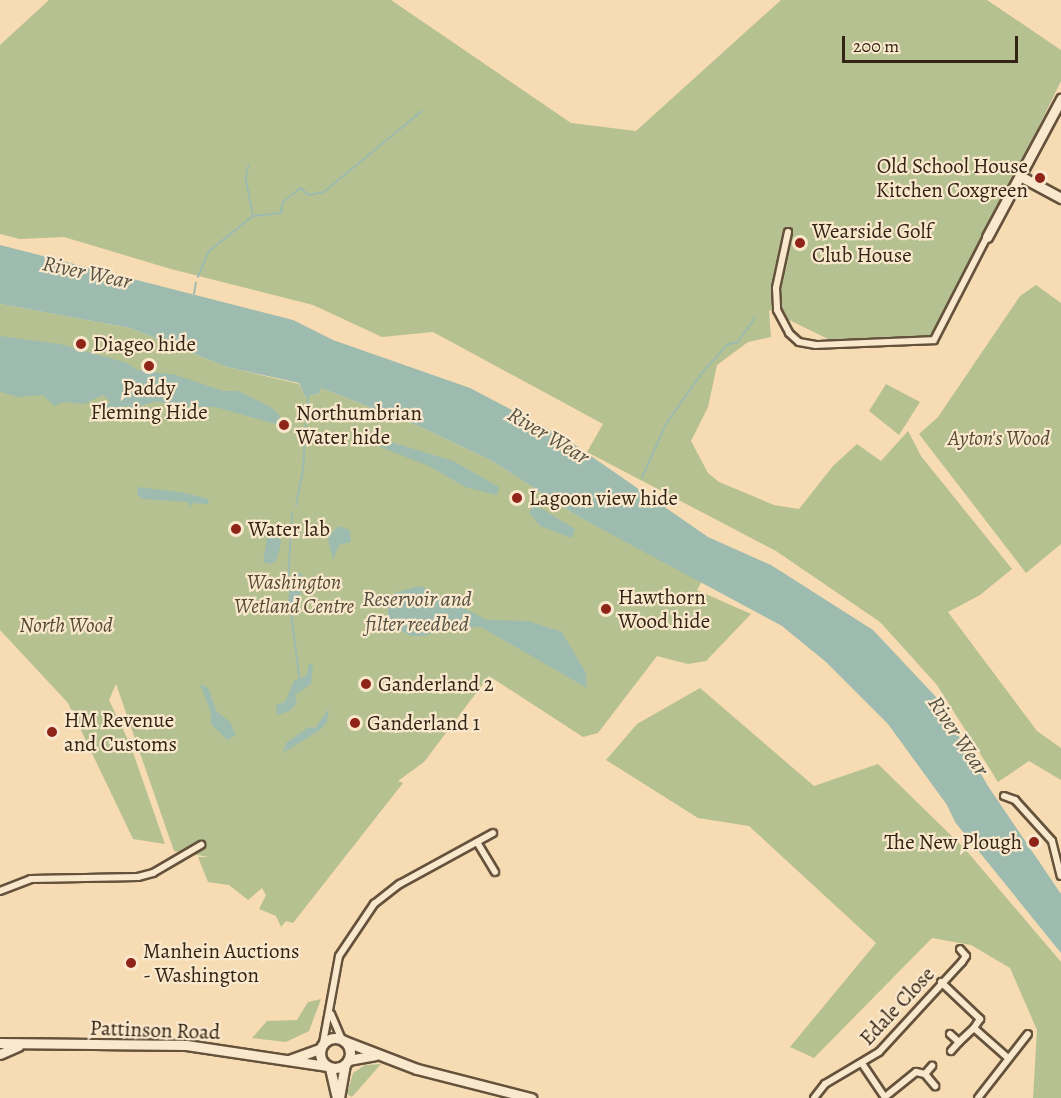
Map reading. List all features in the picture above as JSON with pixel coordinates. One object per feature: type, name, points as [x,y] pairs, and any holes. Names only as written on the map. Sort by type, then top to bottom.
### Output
[{"type":"street","points":[[788,232],[776,288],[777,310],[789,333],[799,342],[816,345],[934,340],[1061,99]]},
{"type":"street","points":[[1020,176],[1061,198]]},
{"type":"street","points":[[1004,796],[1015,800],[1052,841],[1061,876]]},
{"type":"street","points":[[338,1098],[328,1067],[320,1059],[331,1013],[339,956],[374,904],[400,884],[493,833]]},
{"type":"street","points":[[477,842],[495,872]]},
{"type":"street","points":[[0,891],[31,879],[138,877],[164,867],[201,845]]},
{"type":"street","points":[[960,950],[966,956],[974,958]]},
{"type":"street","name":"Edale Close","points":[[814,1098],[825,1084],[863,1065],[879,1053],[966,956]]},
{"type":"street","points":[[941,982],[980,1019],[951,1051]]},
{"type":"street","points":[[331,1013],[343,1041],[350,1050],[338,1098]]},
{"type":"street","points":[[974,1028],[1008,1058]]},
{"type":"street","points":[[950,1034],[959,1042]]},
{"type":"street","points":[[978,1098],[1028,1034]]},
{"type":"street","points":[[322,1046],[332,1038],[375,1056],[531,1098]]},
{"type":"street","name":"Pattinson Road","points":[[0,1043],[18,1046],[186,1045],[328,1067]]},
{"type":"street","name":"Pattinson Road","points":[[0,1054],[18,1046]]},
{"type":"street","name":"Pattinson Road","points":[[289,1060],[322,1046]]},
{"type":"street","points":[[328,1067],[375,1056]]},
{"type":"street","points":[[863,1065],[885,1097],[916,1072],[925,1074],[935,1086]]},
{"type":"street","points":[[925,1074],[932,1066]]},
{"type":"green space","points":[[49,0],[391,0],[571,123],[636,131],[781,0],[987,0],[1061,50],[1061,81],[978,251],[931,336],[830,340],[769,310],[771,337],[748,342],[717,365],[708,407],[691,441],[708,473],[719,482],[774,505],[799,509],[833,466],[857,444],[881,461],[908,431],[921,456],[1012,569],[980,595],[948,612],[1037,731],[1061,748],[1061,780],[1029,761],[998,782],[937,685],[880,622],[776,551],[587,452],[603,424],[433,332],[382,337],[313,305],[171,269],[64,237],[20,239],[0,234],[0,45]]},
{"type":"green space","name":"Ayton's Wood","points":[[1036,285],[1061,303],[1061,544],[1026,573],[919,434],[938,417],[1020,296]]},
{"type":"green space","name":"Washington Wetland Centre","points":[[0,304],[130,328],[227,367],[299,384],[305,397],[320,393],[321,388],[423,428],[492,461],[579,517],[702,581],[697,590],[751,614],[706,661],[688,664],[657,656],[598,733],[583,737],[489,676],[424,762],[398,781],[403,783],[293,923],[286,921],[281,927],[276,916],[259,909],[266,895],[262,888],[248,900],[229,885],[208,882],[198,857],[209,857],[174,851],[116,684],[109,700],[130,744],[165,844],[133,839],[68,703],[0,630]]},
{"type":"green space","points":[[886,384],[920,402],[899,435],[869,411]]},
{"type":"green space","points":[[700,688],[814,786],[878,764],[965,849],[1061,962],[1061,1098],[1033,1098],[1037,1030],[1010,968],[971,945],[932,938],[814,1058],[790,1047],[876,943],[749,826],[698,818],[606,760],[637,724]]},
{"type":"green space","points":[[321,999],[309,1031],[286,1042],[252,1038],[267,1021],[297,1020],[308,1002]]},
{"type":"green space","points":[[381,1064],[352,1097],[347,1094],[353,1073],[365,1065]]},
{"type":"water","name":"River Wear","points":[[0,245],[293,320],[333,340],[470,388],[565,438],[708,537],[771,565],[873,630],[936,697],[988,786],[1061,894],[1061,953],[955,822],[947,805],[888,724],[826,662],[782,626],[579,517],[492,461],[423,428],[321,388],[320,393],[305,397],[299,383],[227,367],[130,328],[0,304]]},
{"type":"water","points":[[0,336],[60,344],[127,363],[137,370],[176,375],[223,391],[238,391],[271,407],[284,420],[277,429],[276,424],[215,407],[172,406],[157,401],[137,407],[132,415],[129,406],[103,411],[96,421],[96,409],[111,402],[103,395],[84,404],[63,402],[54,406],[43,395],[19,397],[0,392]]},
{"type":"water","points":[[381,439],[453,461],[499,487],[497,495],[465,487],[429,466],[378,446]]},
{"type":"water","points":[[138,487],[186,493],[208,499],[209,504],[192,503],[191,508],[188,502],[142,499],[137,494]]},
{"type":"water","points":[[534,504],[575,529],[572,538],[540,526],[529,513]]},
{"type":"water","points":[[338,526],[350,530],[351,542],[339,545],[333,560],[328,538]]},
{"type":"water","points":[[268,532],[280,538],[281,544],[276,561],[271,564],[263,562]]},
{"type":"water","points":[[292,572],[301,573],[304,578],[297,609],[287,609]]},
{"type":"water","name":"Reservoir and filter reedbed","points":[[420,586],[487,620],[528,621],[562,632],[586,673],[587,688],[481,627],[440,628],[425,636],[410,636],[393,626],[388,618],[388,606],[394,593]]},
{"type":"water","points":[[309,664],[313,664],[311,684],[295,695],[297,703],[290,711],[277,715],[276,705],[285,702],[294,681],[307,675]]},
{"type":"water","points":[[200,684],[208,688],[217,712],[230,722],[236,735],[227,740],[211,724],[211,713]]},
{"type":"water","points":[[329,708],[327,722],[320,730],[283,753],[286,743],[309,727],[315,728]]},
{"type":"waterway","points":[[198,277],[208,252],[253,216],[281,213],[283,202],[301,188],[309,195],[324,192],[422,111]]},
{"type":"waterway","points":[[249,166],[246,178],[253,215]]},
{"type":"waterway","points":[[194,294],[196,283]]},
{"type":"waterway","points":[[642,478],[666,424],[702,373],[727,345],[738,342],[755,318]]},
{"type":"waterway","points":[[296,506],[303,470],[308,397]]},
{"type":"waterway","points":[[288,582],[292,514]]},
{"type":"waterway","points":[[291,609],[300,679]]},
{"type":"place","name":"Old School House Kitchen Coxgreen","points":[[1040,178]]},
{"type":"place","name":"Wearside Golf Club House","points":[[800,243]]},
{"type":"place","name":"Diageo hide","points":[[81,344]]},
{"type":"place","name":"Paddy Fleming Hide","points":[[149,366]]},
{"type":"place","name":"Northumbrian Water hide","points":[[284,425]]},
{"type":"place","name":"Lagoon view hide","points":[[517,498]]},
{"type":"place","name":"Water lab","points":[[236,529]]},
{"type":"place","name":"Hawthorn Wood hide","points":[[606,609]]},
{"type":"place","name":"Ganderland 2","points":[[366,684]]},
{"type":"place","name":"Ganderland 1","points":[[355,723]]},
{"type":"place","name":"HM Revenue and Customs","points":[[52,732]]},
{"type":"place","name":"The New Plough","points":[[1034,842]]},
{"type":"place","name":"Manhein Auctions - Washington","points":[[131,963]]},
{"type":"park label","name":"North Wood","points":[[66,625]]}]
